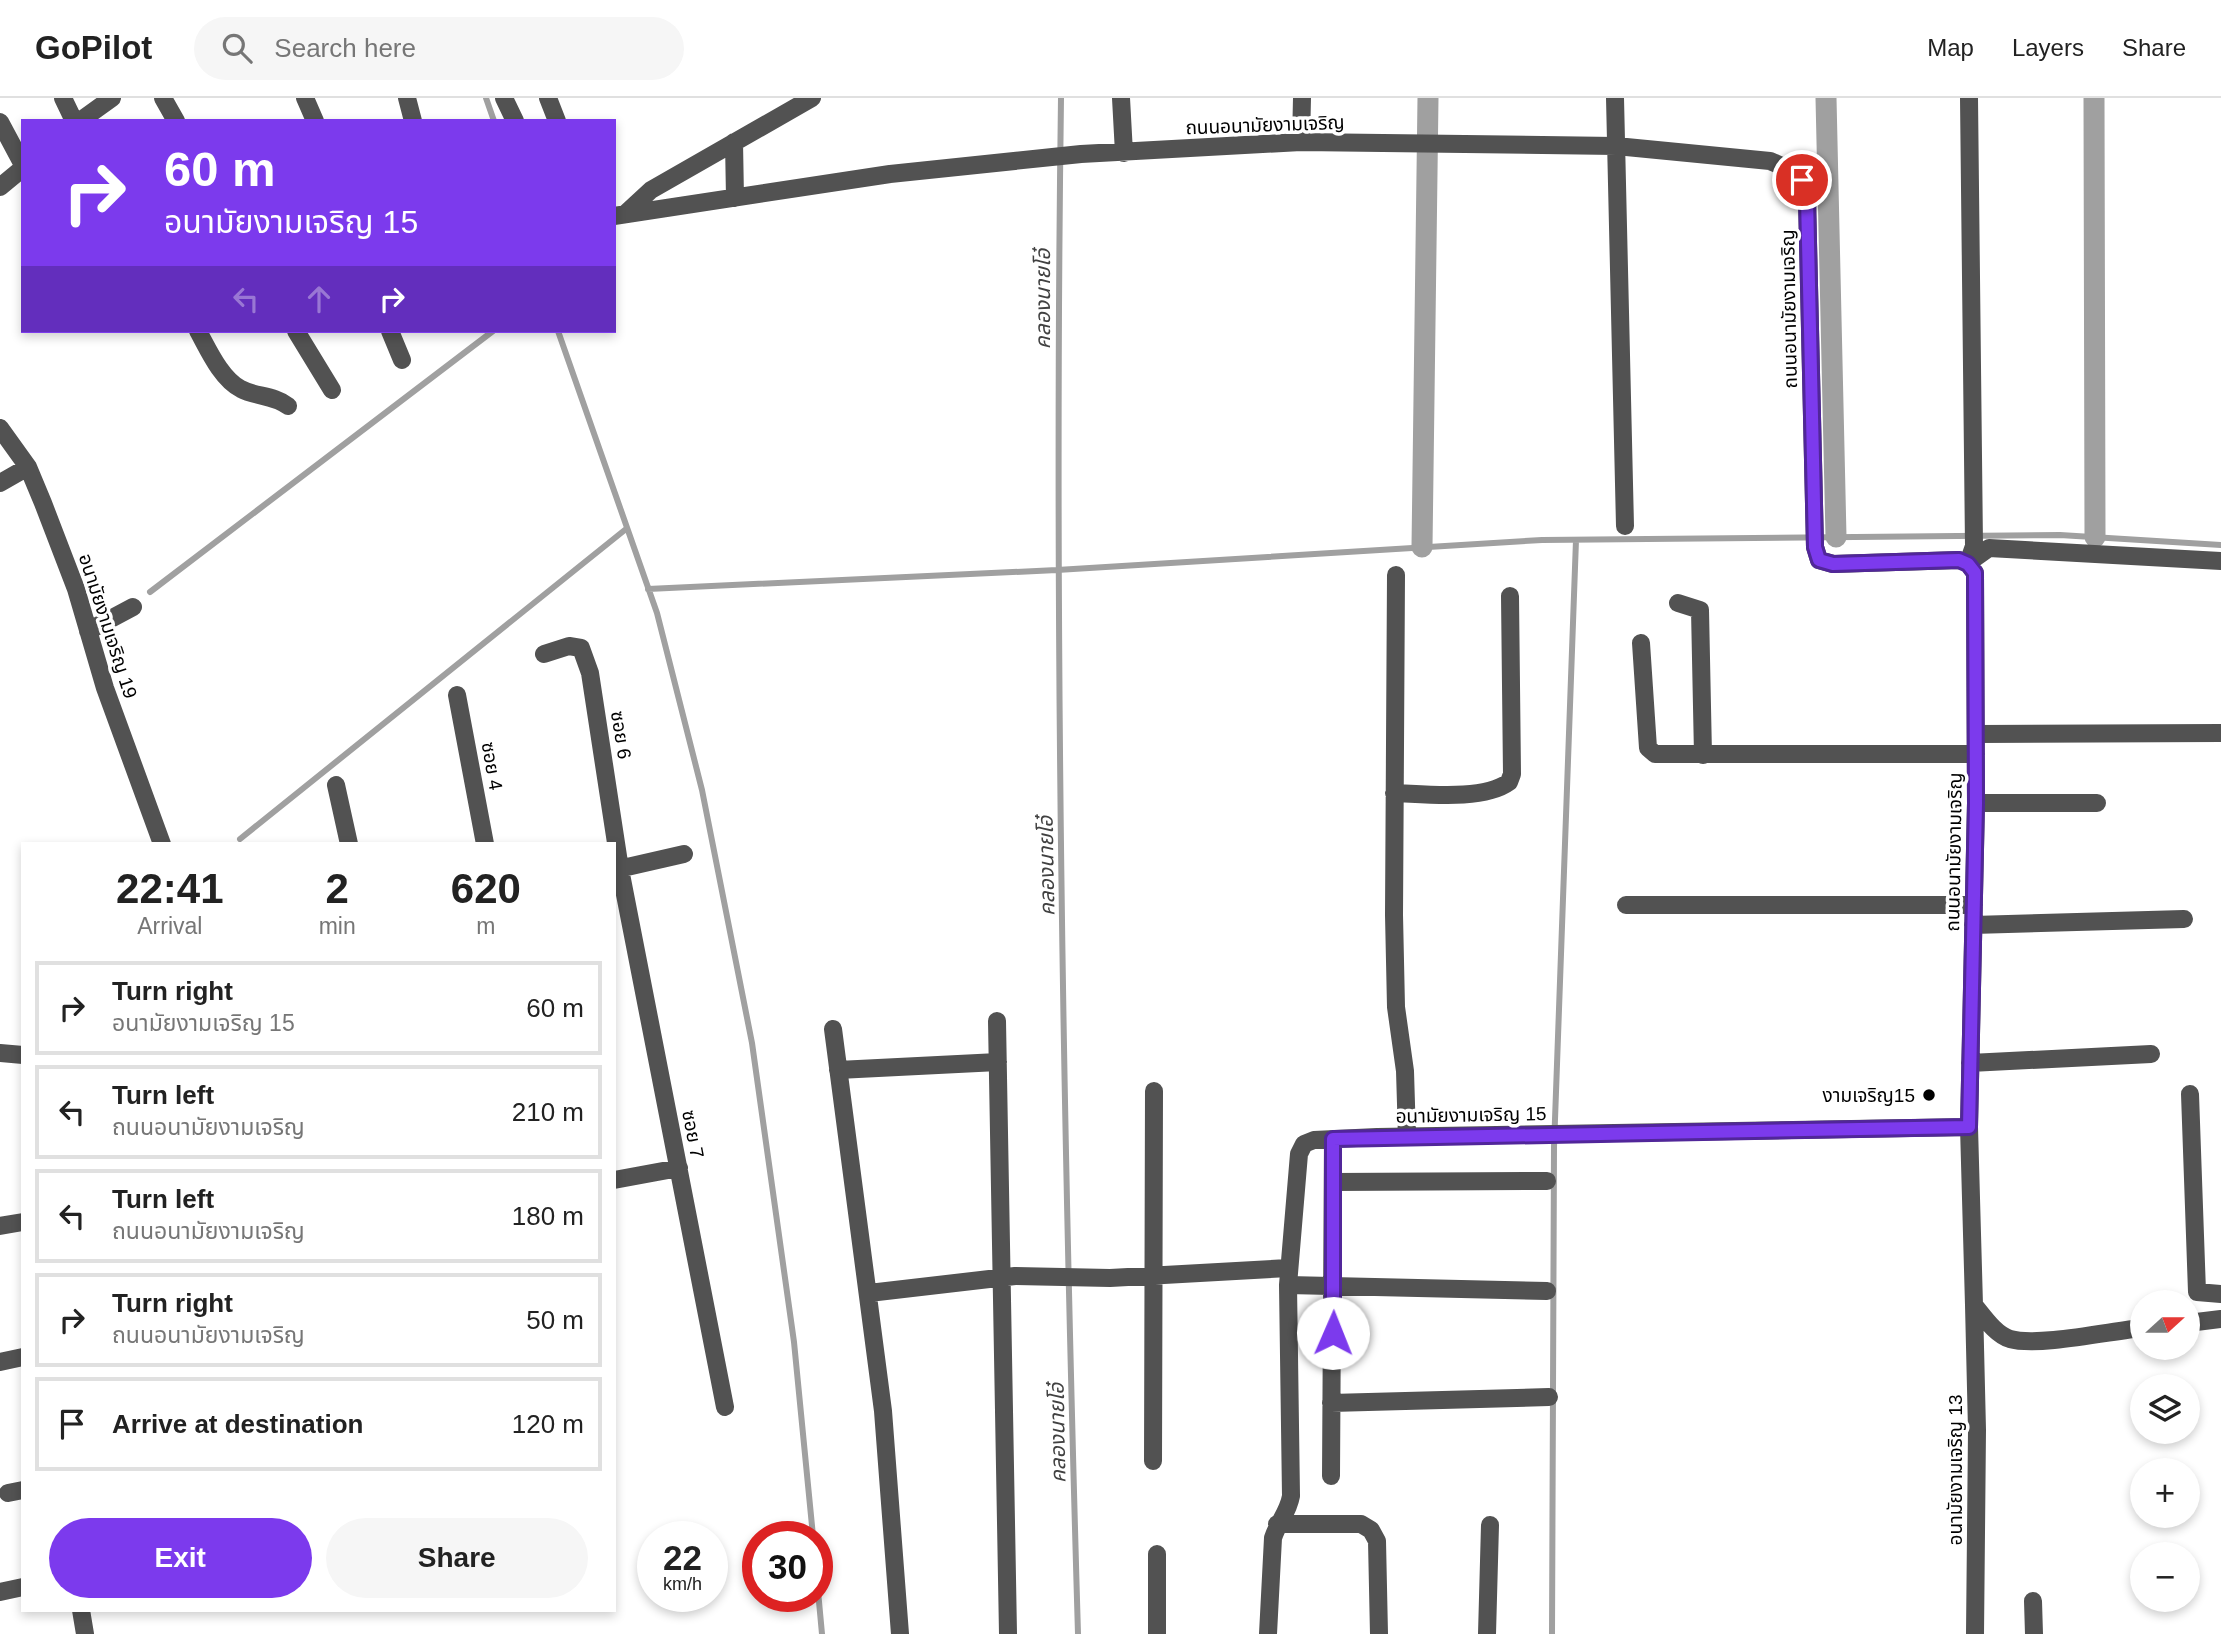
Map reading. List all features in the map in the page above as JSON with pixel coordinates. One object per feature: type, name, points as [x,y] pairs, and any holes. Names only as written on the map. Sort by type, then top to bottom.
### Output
[{"type":"street","points":[[63,98],[73,119]]},
{"type":"street","points":[[82,119],[112,98]]},
{"type":"street","points":[[163,98],[175,119]]},
{"type":"street","points":[[305,98],[314,119]]},
{"type":"street","points":[[407,98],[412,119]]},
{"type":"street","points":[[504,98],[514,119]]},
{"type":"street","points":[[548,98],[556,119]]},
{"type":"street","points":[[620,215],[651,190],[812,98]]},
{"type":"street","points":[[1121,98],[1124,153]]},
{"type":"street","points":[[1301,98],[1301,142]]},
{"type":"street","points":[[1615,98],[1625,526]]},
{"type":"street","points":[[1968,564],[1974,546],[1969,98]]},
{"type":"street","points":[[0,122],[11,172]]},
{"type":"street","points":[[734,142],[736,198]]},
{"type":"street","name":"ถนนอนามัยงามเจริญ","points":[[620,215],[890,174],[1082,154],[1301,142],[1616,146],[1770,161],[1786,167],[1802,180],[1807,198],[1815,547],[1819,560],[1833,564],[1959,560],[1968,564],[1975,573],[1977,734],[1969,1127],[1974,1305]]},
{"type":"street","points":[[199,333],[229,380],[241,389],[280,400],[288,406]]},
{"type":"street","points":[[297,333],[332,390]]},
{"type":"street","points":[[391,333],[402,360]]},
{"type":"street","name":"อนามัยงามเจริญ 19","points":[[0,428],[28,467],[76,589],[105,688],[161,842]]},
{"type":"street","points":[[0,483],[28,467]]},
{"type":"street","points":[[1968,564],[1989,548],[2221,561]]},
{"type":"street","points":[[1396,575],[1396,1007],[1405,1071],[1407,1137]]},
{"type":"street","points":[[1394,793],[1447,795],[1493,790],[1509,782],[1512,774],[1510,596]]},
{"type":"street","points":[[1678,603],[1700,610],[1702,618],[1700,650],[1703,755]]},
{"type":"street","points":[[88,631],[133,607]]},
{"type":"street","points":[[1641,643],[1648,748],[1655,754],[1976,754]]},
{"type":"street","name":"ซอย 6","points":[[544,654],[569,646],[581,648],[586,661],[613,842]]},
{"type":"street","name":"ซอย 4","points":[[457,695],[485,842]]},
{"type":"street","points":[[1977,734],[2221,733]]},
{"type":"street","points":[[337,785],[349,842]]},
{"type":"street","points":[[1976,803],[2097,803]]},
{"type":"street","points":[[617,869],[684,854]]},
{"type":"street","name":"ซอย 7","points":[[617,869],[725,1407]]},
{"type":"street","points":[[1626,905],[1974,905]]},
{"type":"street","points":[[1973,925],[2184,919]]},
{"type":"street","points":[[997,1021],[1008,1634]]},
{"type":"street","points":[[833,1029],[883,1412],[900,1634]]},
{"type":"street","points":[[0,1053],[21,1055]]},
{"type":"street","points":[[1970,1063],[2151,1054]]},
{"type":"street","points":[[838,1070],[998,1062]]},
{"type":"street","points":[[1153,1461],[1154,1091]]},
{"type":"street","points":[[2190,1094],[2197,1292],[2221,1294]]},
{"type":"street","name":"อนามัยงามเจริญ 15","points":[[1268,1634],[1273,1538],[1277,1524],[1288,1512],[1291,1496],[1288,1277],[1299,1154],[1304,1144],[1333,1139],[1407,1137],[1969,1127]]},
{"type":"street","points":[[1331,1476],[1333,1139]]},
{"type":"street","points":[[616,1180],[678,1168]]},
{"type":"street","points":[[1332,1182],[1547,1181]]},
{"type":"street","points":[[0,1226],[21,1222]]},
{"type":"street","points":[[869,1293],[1002,1277],[1154,1276],[1288,1277],[1334,1287],[1547,1291]]},
{"type":"street","points":[[1974,1305],[1990,1325],[2010,1339],[2038,1340],[2130,1329]]},
{"type":"street","name":"อนามัยงามเจริญ 13","points":[[1974,1305],[1977,1430],[1975,1634]]},
{"type":"street","points":[[2200,1322],[2221,1319]]},
{"type":"street","points":[[0,1362],[21,1357]]},
{"type":"street","points":[[1331,1404],[1549,1397]]},
{"type":"street","points":[[1277,1524],[1361,1524],[1371,1530],[1377,1542],[1379,1634]]},
{"type":"street","points":[[1487,1634],[1490,1525]]},
{"type":"street","points":[[1157,1554],[1157,1634]]},
{"type":"street","points":[[0,1592],[21,1587]]},
{"type":"street","points":[[2033,1601],[2034,1634]]},
{"type":"street","points":[[81,1612],[85,1634]]},
{"type":"waterway","points":[[486,98],[493,119]]},
{"type":"waterway","name":"คลองนายโอ๋","points":[[1061,98],[1061,866],[1078,1634]]},
{"type":"waterway","points":[[1422,547],[1428,98]]},
{"type":"waterway","points":[[1826,98],[1836,537]]},
{"type":"waterway","points":[[2094,98],[2095,537]]},
{"type":"waterway","points":[[150,592],[490,333]]},
{"type":"waterway","points":[[559,333],[657,613],[702,790],[752,1043],[794,1342],[812,1521]]},
{"type":"waterway","points":[[240,839],[626,529]]},
{"type":"waterway","points":[[648,589],[1057,570],[1542,540],[2060,535],[2221,545]]},
{"type":"waterway","points":[[1552,1634],[1554,1147],[1576,540]]},
{"type":"waterway","points":[[820,1612],[822,1634]]},
{"type":"place","name":"งามเจริญ15","points":[[1929,1095]]},
{"type":"route","points":[[1333,1333],[1333,1139],[1969,1127],[1977,734],[1975,573],[1968,564],[1959,560],[1833,564],[1819,560],[1815,547],[1807,198],[1802,180]]}]
